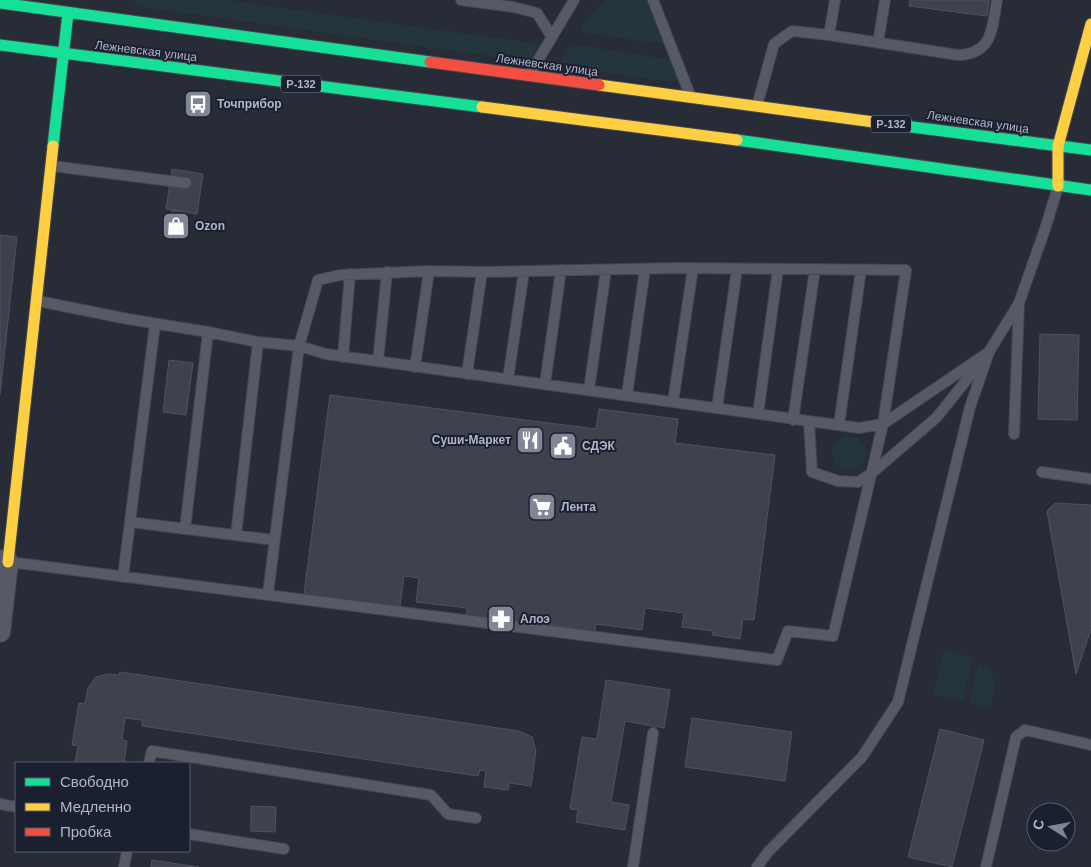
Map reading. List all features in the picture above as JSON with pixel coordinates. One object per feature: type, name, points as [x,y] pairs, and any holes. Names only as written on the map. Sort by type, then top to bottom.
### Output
[{"type":"main road","name":"Лежневская улица","points":[[0,4],[69,6],[528,76],[1058,146],[1089,152]]},
{"type":"main road","points":[[4,561],[36,301],[69,6]]},
{"type":"main road","points":[[1058,186],[1058,146],[1091,24]]},
{"type":"main road","name":"Лежневская улица","points":[[0,45],[699,135],[1091,190]]},
{"type":"main road","points":[[1058,186],[1071,172]]},
{"type":"street","points":[[0,632],[4,561]]},
{"type":"lane","points":[[461,0],[514,4],[537,13],[552,37]]},
{"type":"lane","points":[[528,76],[574,0]]},
{"type":"lane","points":[[653,0],[691,98]]},
{"type":"lane","points":[[830,35],[835,0]]},
{"type":"lane","points":[[878,43],[885,0]]},
{"type":"lane","points":[[757,106],[774,44],[792,31],[830,35],[958,56],[984,48],[990,38],[997,0]]},
{"type":"lane","points":[[51,166],[186,184]]},
{"type":"lane","points":[[809,422],[812,472],[838,480],[858,482],[872,473],[937,417],[989,352],[1019,303],[1058,186]]},
{"type":"lane","points":[[673,402],[692,268]]},
{"type":"lane","points":[[4,561],[777,660],[788,630],[833,636],[884,424],[906,270],[692,268],[482,272],[429,271],[350,274],[327,276],[318,280],[299,346],[268,594]]},
{"type":"lane","points":[[626,396],[645,269]]},
{"type":"lane","points":[[717,408],[737,269]]},
{"type":"lane","points":[[758,414],[778,269]]},
{"type":"lane","points":[[793,420],[815,269]]},
{"type":"lane","points":[[545,384],[561,270]]},
{"type":"lane","points":[[589,390],[606,270]]},
{"type":"lane","points":[[839,425],[861,270]]},
{"type":"lane","points":[[415,366],[429,271]]},
{"type":"lane","points":[[508,379],[524,271]]},
{"type":"lane","points":[[378,362],[387,272]]},
{"type":"lane","points":[[467,374],[482,272]]},
{"type":"lane","points":[[343,357],[350,274]]},
{"type":"lane","points":[[36,301],[258,342],[299,346],[343,357],[859,428],[884,424],[989,352]]},
{"type":"lane","points":[[1014,434],[1019,303]]},
{"type":"lane","points":[[123,577],[155,324]]},
{"type":"lane","points":[[185,529],[208,332]]},
{"type":"lane","points":[[236,535],[258,342]]},
{"type":"lane","points":[[757,867],[768,852],[862,757],[898,702],[970,407],[989,352]]},
{"type":"lane","points":[[1042,472],[1091,479]]},
{"type":"lane","points":[[130,522],[274,540]]},
{"type":"lane","points":[[986,867],[1016,737],[1025,730],[1091,745]]},
{"type":"lane","points":[[634,867],[654,733]]},
{"type":"lane","points":[[149,762],[152,751],[431,795],[448,814],[476,818]]},
{"type":"lane","points":[[0,804],[15,806]]},
{"type":"lane","points":[[190,834],[284,849]]},
{"type":"lane","points":[[124,867],[127,852]]},
{"type":"shaded area","points":[[136,0],[228,0],[547,45],[534,60],[526,61],[139,7],[135,5]]},
{"type":"shaded area","points":[[604,0],[650,0],[667,41],[662,44],[585,33],[581,30],[582,25]]},
{"type":"shaded area","points":[[573,44],[673,60],[681,77],[677,81],[671,82],[565,67],[561,63],[564,54],[566,49]]},
{"type":"shaded area","points":[[849,436],[856,437],[861,441],[865,446],[865,460],[861,465],[856,469],[849,470],[842,469],[837,465],[833,460],[832,453],[833,446],[837,441],[842,437]]},
{"type":"shaded area","points":[[944,650],[973,657],[963,701],[933,694]]},
{"type":"shaded area","points":[[978,664],[989,667],[996,684],[990,708],[969,703]]},
{"type":"building","points":[[910,0],[989,0],[987,16],[909,6]]},
{"type":"building","points":[[172,169],[203,174],[197,214],[166,209]]},
{"type":"building","points":[[172,210],[186,212],[183,230],[170,228]]},
{"type":"building","points":[[0,235],[17,237],[0,395]]},
{"type":"building","points":[[1040,334],[1079,335],[1077,420],[1038,419]]},
{"type":"building","points":[[169,360],[193,363],[186,415],[163,412]]},
{"type":"building","name":"Лента","points":[[330,395],[596,429],[599,409],[678,419],[675,443],[775,455],[754,620],[743,619],[740,639],[712,635],[713,631],[682,627],[684,613],[645,608],[642,630],[596,624],[594,638],[466,622],[467,608],[416,602],[419,578],[404,576],[399,613],[303,601]]},
{"type":"building","points":[[1055,503],[1091,505],[1091,629],[1076,674],[1047,511]]},
{"type":"building","points":[[120,672],[519,731],[532,737],[536,751],[531,786],[509,783],[508,790],[484,787],[486,771],[480,770],[478,776],[142,726],[142,720],[125,718],[122,740],[127,741],[124,762],[75,762],[78,746],[72,745],[79,703],[85,704],[88,688],[96,677],[109,674],[119,675]]},
{"type":"building","points":[[606,680],[670,690],[664,728],[625,721],[611,802],[629,805],[625,830],[576,822],[578,810],[570,809],[582,737],[597,739]]},
{"type":"building","points":[[692,718],[792,732],[785,781],[685,767]]},
{"type":"building","points":[[940,729],[984,740],[952,867],[908,857]]},
{"type":"building","points":[[251,806],[276,807],[275,832],[251,831]]},
{"type":"building","points":[[152,860],[199,867],[151,867]]},
{"type":"traffic: fast","points":[[0,3],[430,62]]},
{"type":"traffic: fast","points":[[53,146],[68,13]]},
{"type":"traffic: fast","points":[[0,45],[482,107]]},
{"type":"traffic: fast","points":[[881,123],[1091,150]]},
{"type":"traffic: fast","points":[[737,140],[1091,190]]},
{"type":"traffic: slow","points":[[1058,186],[1058,146],[1091,24]]},
{"type":"traffic: slow","points":[[599,85],[881,123]]},
{"type":"traffic: slow","points":[[482,107],[737,140]]},
{"type":"traffic: slow","points":[[8,562],[53,146]]},
{"type":"traffic: jam","points":[[430,62],[599,85]]},
{"type":"place","name":"Точприбор","points":[[198,104]]},
{"type":"place","name":"Ozon","points":[[176,226]]},
{"type":"place","name":"Суши-Маркет","points":[[530,440]]},
{"type":"place","name":"СДЭК","points":[[563,446]]},
{"type":"place","name":"Лента","points":[[542,507]]},
{"type":"place","name":"Алоэ","points":[[501,619]]}]
